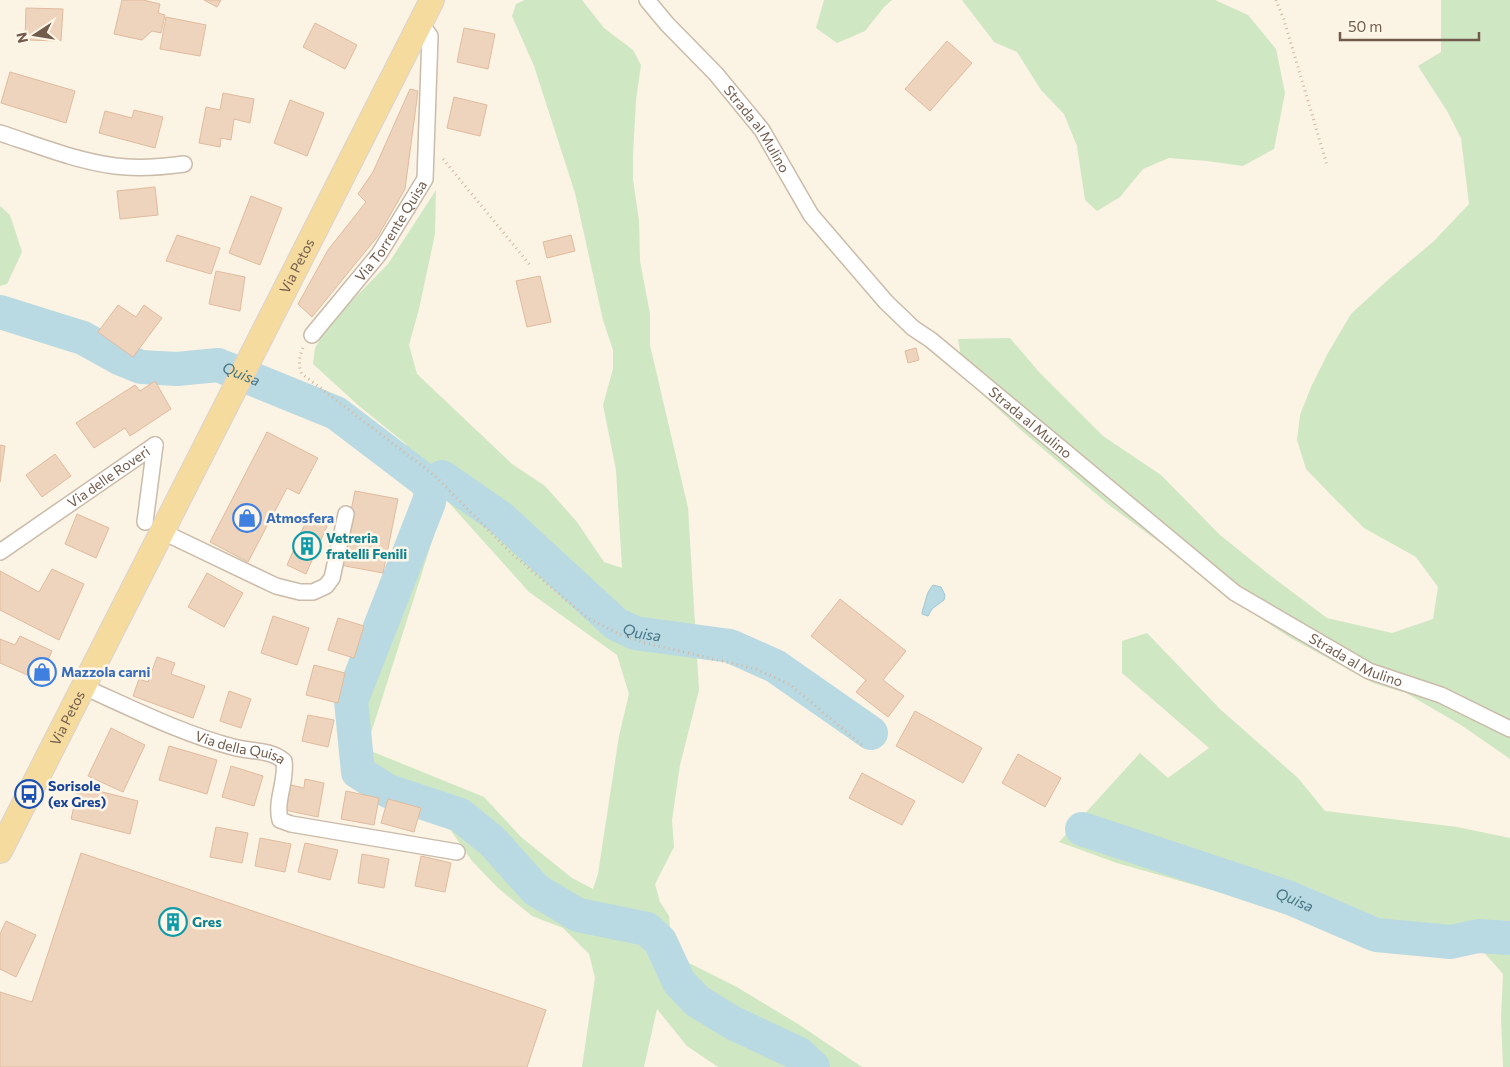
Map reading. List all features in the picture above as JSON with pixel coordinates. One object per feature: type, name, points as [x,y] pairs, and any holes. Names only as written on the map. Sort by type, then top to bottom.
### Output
[{"type":"main road","name":"Via Petos","points":[[0,850],[84,687],[154,527],[226,407],[432,0]]},
{"type":"street","name":"Strada al Mulino","points":[[647,0],[667,24],[716,74],[762,130],[811,215],[886,302],[912,328],[931,340],[1235,593],[1370,671],[1442,695],[1510,729]]},
{"type":"street","name":"Via Torrente Quisa","points":[[312,335],[379,254],[425,179],[430,36],[420,22]]},
{"type":"street","points":[[0,133],[93,162],[116,166],[134,167],[184,164]]},
{"type":"street","name":"Via delle Roveri","points":[[0,552],[154,445],[154,527]]},
{"type":"street","points":[[154,527],[276,586],[300,592],[313,592],[326,586],[332,578],[346,514]]},
{"type":"street","name":"Via della Quisa","points":[[84,687],[174,726],[234,748],[277,754],[284,760],[285,772],[277,810],[280,820],[291,824],[457,852]]},
{"type":"path","points":[[1276,0],[1284,20],[1328,165]]},
{"type":"path","points":[[426,152],[443,159],[530,265]]},
{"type":"path","points":[[312,335],[301,350],[299,369],[302,374],[434,475],[509,551],[586,617],[619,634],[636,640],[756,669],[789,684],[863,746]]},
{"type":"green space","points":[[525,0],[582,0],[604,28],[633,50],[641,65],[636,100],[633,155],[633,179],[639,221],[640,261],[650,314],[650,345],[688,508],[699,690],[680,765],[672,820],[674,847],[655,884],[660,902],[669,916],[671,938],[689,963],[735,986],[798,1024],[862,1067],[718,1067],[687,1046],[657,1009],[644,1067],[582,1067],[595,978],[589,954],[563,928],[532,916],[498,888],[472,861],[438,812],[363,782],[340,757],[353,683],[426,501],[425,488],[406,444],[358,405],[313,364],[315,348],[329,324],[388,264],[436,190],[435,234],[419,309],[409,345],[417,374],[512,464],[545,486],[577,522],[604,562],[622,568],[616,470],[603,405],[613,369],[613,350],[603,320],[575,193],[534,66],[512,16],[516,4]],"holes":[[[441,494],[529,592],[617,655],[629,694],[619,736],[598,874],[593,889],[572,878],[521,837],[484,797],[366,749],[434,535]]]},
{"type":"green space","points":[[824,0],[892,0],[865,31],[837,43],[816,28]]},
{"type":"green space","points":[[962,0],[1215,0],[1248,15],[1276,49],[1285,93],[1274,149],[1243,166],[1169,158],[1143,169],[1120,197],[1097,211],[1085,200],[1077,146],[1064,114],[1041,90],[1017,52],[994,42]]},
{"type":"green space","points":[[1441,0],[1510,0],[1510,759],[1461,725],[1406,693],[1373,683],[1289,637],[1230,598],[1178,556],[1109,505],[975,388],[963,368],[958,339],[1010,338],[1039,372],[1103,436],[1161,475],[1220,535],[1327,618],[1392,633],[1433,619],[1438,587],[1416,557],[1364,528],[1306,469],[1297,440],[1300,415],[1311,387],[1351,314],[1434,241],[1469,204],[1461,138],[1447,111],[1418,66],[1441,52]]},
{"type":"green space","points":[[0,206],[10,215],[22,252],[7,284],[0,286]]},
{"type":"green space","points":[[1147,633],[1221,710],[1298,778],[1325,811],[1457,827],[1510,838],[1510,1067],[1503,1067],[1501,1018],[1503,974],[1481,949],[1387,948],[1247,900],[1117,863],[1059,842],[1140,753],[1168,778],[1209,748],[1122,673],[1122,641]]},
{"type":"water","points":[[933,585],[941,587],[945,595],[944,600],[932,609],[928,616],[922,614],[922,612],[928,593]]},
{"type":"building","points":[[122,0],[143,0],[160,4],[158,13],[165,15],[161,33],[152,31],[142,40],[114,34]]},
{"type":"building","points":[[204,0],[221,0],[217,7]]},
{"type":"building","points":[[26,8],[63,9],[61,41],[25,40]]},
{"type":"building","points":[[166,17],[206,25],[200,56],[160,49]]},
{"type":"building","points":[[315,23],[357,45],[345,69],[303,47]]},
{"type":"building","points":[[464,28],[495,34],[488,69],[457,62]]},
{"type":"building","points":[[947,41],[972,63],[930,111],[905,89]]},
{"type":"building","points":[[10,72],[75,91],[66,123],[1,103]]},
{"type":"building","points":[[410,89],[418,91],[405,189],[378,236],[312,317],[298,304],[328,250],[366,202],[358,194],[373,172]]},
{"type":"building","points":[[223,93],[254,99],[250,123],[234,119],[231,140],[221,138],[220,147],[199,143],[206,107],[220,110]]},
{"type":"building","points":[[454,97],[487,105],[480,136],[447,128]]},
{"type":"building","points":[[290,100],[324,113],[307,156],[274,143]]},
{"type":"building","points":[[134,110],[163,117],[155,148],[99,133],[105,111],[132,118]]},
{"type":"building","points":[[155,187],[158,215],[120,219],[117,191]]},
{"type":"building","points":[[251,196],[282,208],[260,265],[229,253]]},
{"type":"building","points":[[177,235],[220,248],[211,274],[166,261]]},
{"type":"building","points":[[571,235],[575,251],[547,258],[543,242]]},
{"type":"building","points":[[216,271],[245,277],[240,311],[209,304]]},
{"type":"building","points":[[540,276],[551,322],[527,327],[516,281]]},
{"type":"building","points":[[118,305],[136,317],[144,305],[162,318],[133,357],[98,332]]},
{"type":"building","points":[[916,348],[919,360],[908,363],[905,351]]},
{"type":"building","points":[[155,381],[171,409],[130,436],[125,428],[94,448],[76,423],[135,385],[140,391]]},
{"type":"building","name":"Atmosfera","points":[[267,432],[318,458],[299,494],[287,488],[248,562],[210,542]]},
{"type":"building","points":[[0,445],[5,446],[0,482]]},
{"type":"building","points":[[55,454],[71,476],[42,497],[26,475]]},
{"type":"building","points":[[355,491],[398,499],[383,573],[340,565]]},
{"type":"building","points":[[77,514],[109,528],[96,558],[65,544]]},
{"type":"building","name":"Vetreria fratelli Fenili","points":[[308,517],[327,526],[306,574],[287,565]]},
{"type":"building","points":[[52,569],[84,584],[59,640],[0,610],[0,571],[39,592]]},
{"type":"building","points":[[207,573],[243,593],[224,627],[188,607]]},
{"type":"building","points":[[840,599],[906,651],[883,680],[904,696],[888,717],[856,692],[866,680],[811,636]]},
{"type":"building","points":[[273,616],[309,628],[297,665],[261,653]]},
{"type":"building","points":[[338,618],[364,626],[354,658],[328,650]]},
{"type":"building","points":[[20,636],[52,651],[39,680],[0,663],[0,639],[15,645]]},
{"type":"building","points":[[157,657],[175,663],[171,674],[205,686],[193,718],[133,696],[139,679],[148,682]]},
{"type":"building","points":[[314,665],[345,673],[338,703],[306,695]]},
{"type":"building","points":[[229,691],[251,699],[241,728],[220,721]]},
{"type":"building","points":[[915,711],[982,748],[963,783],[896,746]]},
{"type":"building","points":[[308,715],[334,720],[328,747],[302,741]]},
{"type":"building","points":[[111,728],[145,745],[123,792],[88,776]]},
{"type":"building","points":[[169,746],[217,760],[207,794],[159,780]]},
{"type":"building","points":[[1018,754],[1061,778],[1045,807],[1002,783]]},
{"type":"building","points":[[231,766],[263,776],[254,806],[222,797]]},
{"type":"building","points":[[862,773],[915,801],[902,825],[849,798]]},
{"type":"building","points":[[305,779],[324,783],[318,817],[285,810],[291,785],[304,788]]},
{"type":"building","points":[[79,786],[138,801],[130,834],[71,819]]},
{"type":"building","points":[[346,791],[379,798],[374,825],[341,819]]},
{"type":"building","points":[[388,799],[421,808],[414,832],[381,823]]},
{"type":"building","points":[[216,827],[248,833],[242,863],[210,857]]},
{"type":"building","points":[[260,838],[291,844],[285,872],[255,866]]},
{"type":"building","points":[[305,843],[338,850],[330,880],[298,872]]},
{"type":"building","name":"Gres","points":[[81,853],[546,1010],[527,1067],[0,1067],[0,992],[32,1002]]},
{"type":"building","points":[[362,854],[389,859],[384,888],[358,883]]},
{"type":"building","points":[[421,856],[451,863],[445,892],[415,886]]},
{"type":"building","points":[[6,921],[36,935],[16,977],[0,969],[0,934]]},
{"type":"waterway","name":"Quisa","points":[[0,312],[83,338],[119,358],[141,367],[177,369],[218,365],[336,413],[433,485]]},
{"type":"waterway","name":"Quisa","points":[[442,477],[501,518],[616,624],[635,633],[730,646],[775,666],[871,733]]},
{"type":"waterway","points":[[432,486],[429,502],[351,701],[358,772],[388,791],[460,815],[492,841],[536,890],[578,915],[647,929],[660,941],[679,982],[697,1001],[733,1023],[799,1054],[813,1067]]},
{"type":"waterway","name":"Quisa","points":[[1082,829],[1290,898],[1376,935],[1451,942],[1478,936],[1510,938]]},
{"type":"place","name":"Atmosfera","points":[[247,518]]},
{"type":"place","name":"Vetreria fratelli Fenili","points":[[307,546]]},
{"type":"place","name":"Mazzola carni","points":[[42,672]]},
{"type":"place","name":"Sorisole (ex Gres)","points":[[29,794]]},
{"type":"place","name":"Gres","points":[[173,922]]}]
